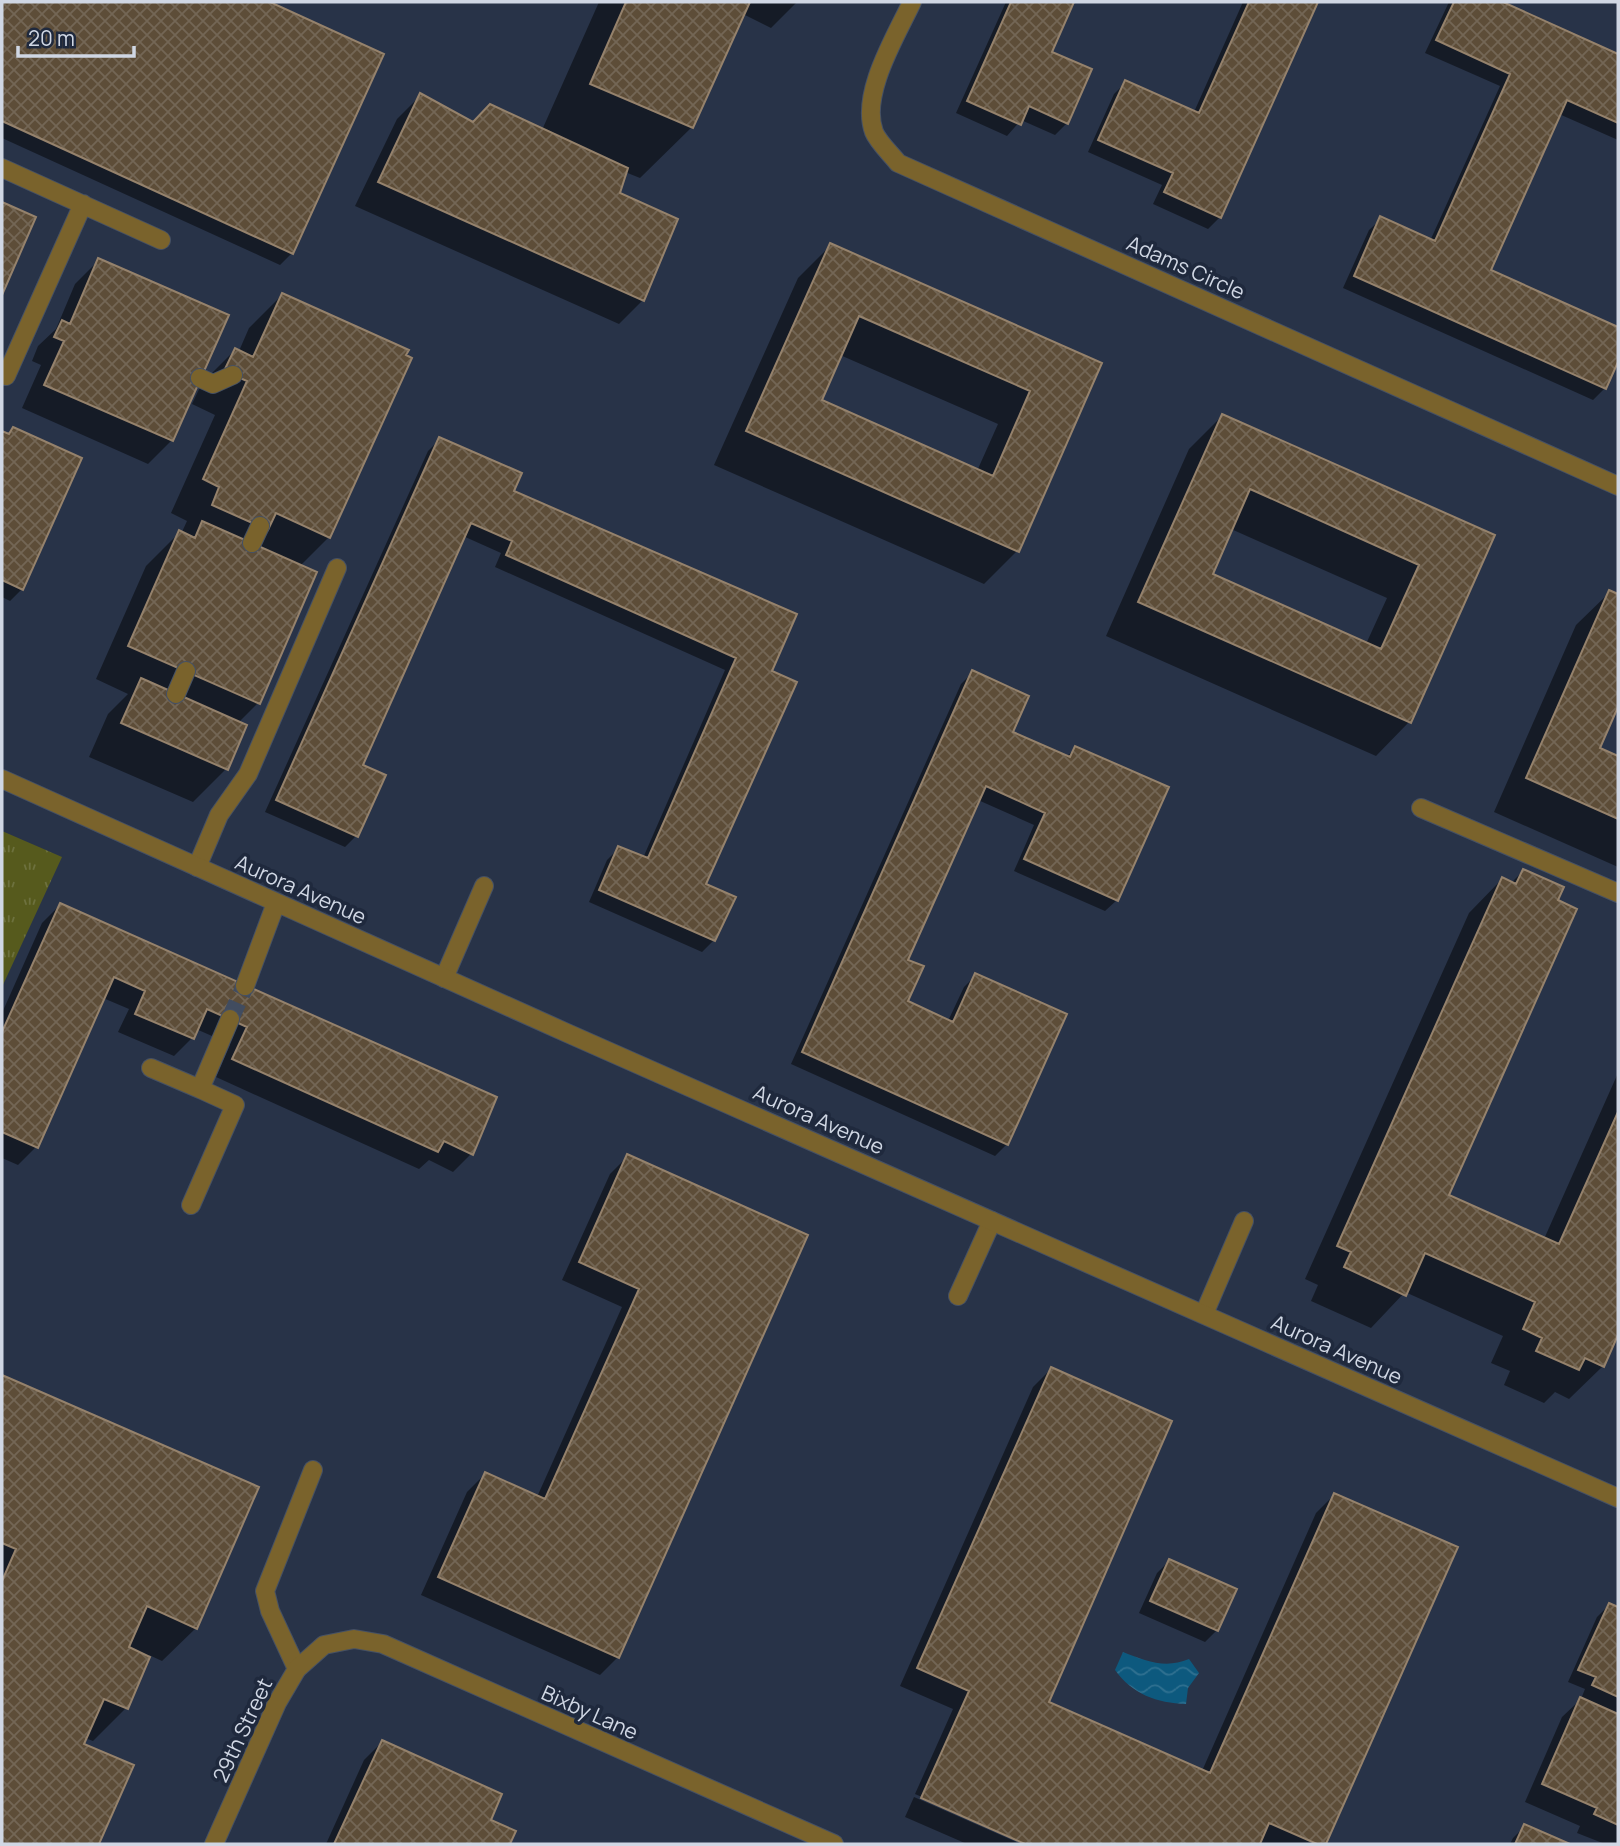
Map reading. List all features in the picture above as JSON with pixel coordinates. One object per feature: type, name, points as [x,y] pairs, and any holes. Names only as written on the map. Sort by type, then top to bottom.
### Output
[{"type":"street","name":"Adams Circle","points":[[912,2],[880,73],[870,104],[874,133],[898,163],[1618,486]]},
{"type":"street","points":[[2,168],[160,240]]},
{"type":"street","points":[[6,376],[83,204]]},
{"type":"street","points":[[200,379],[213,384],[233,375]]},
{"type":"street","points":[[252,544],[260,526]]},
{"type":"street","points":[[197,867],[219,815],[248,774],[338,568]]},
{"type":"street","points":[[176,694],[186,671]]},
{"type":"street","name":"Aurora Avenue","points":[[2,779],[444,978],[1618,1498]]},
{"type":"street","points":[[1421,808],[1618,893]]},
{"type":"street","points":[[444,978],[484,886]]},
{"type":"street","points":[[245,986],[276,903]]},
{"type":"street","points":[[200,1089],[230,1019]]},
{"type":"street","points":[[151,1068],[235,1105],[191,1205]]},
{"type":"street","points":[[958,1296],[992,1221]]},
{"type":"street","points":[[1204,1314],[1244,1221]]},
{"type":"street","points":[[297,1669],[270,1611],[265,1591],[313,1470]]},
{"type":"street","name":"Bixby Lane","points":[[324,1645],[354,1639],[383,1644],[834,1844]]},
{"type":"street","name":"29th Street","points":[[214,1844],[278,1703],[297,1669],[324,1645]]},
{"type":"green space","points":[[2,831],[62,857],[2,987]]},
{"type":"water","points":[[1123,1652],[1164,1664],[1189,1659],[1199,1673],[1188,1688],[1186,1704],[1165,1702],[1146,1696],[1129,1685],[1115,1670]]},
{"type":"building","points":[[2,2],[270,2],[384,54],[293,254],[2,121]]},
{"type":"building","points":[[626,2],[750,2],[693,128],[590,84]]},
{"type":"building","points":[[1011,2],[1074,2],[1052,52],[1092,69],[1068,124],[1029,106],[1021,125],[967,101]]},
{"type":"building","points":[[1249,2],[1318,2],[1221,218],[1164,192],[1173,173],[1098,140],[1125,80],[1199,113]]},
{"type":"building","points":[[1454,2],[1503,2],[1618,54],[1618,123],[1567,100],[1491,270],[1618,327],[1618,362],[1606,389],[1354,276],[1380,216],[1435,241],[1510,74],[1436,40]]},
{"type":"building","points":[[420,93],[473,122],[490,104],[628,168],[620,193],[678,219],[644,301],[378,182]]},
{"type":"building","points":[[2,202],[36,217],[2,295]]},
{"type":"building","points":[[830,243],[1102,363],[1019,552],[746,431]],"holes":[[[859,316],[1030,391],[993,476],[822,400]]]},
{"type":"building","points":[[98,258],[229,315],[173,441],[44,385],[64,341],[54,337],[62,320],[70,324]]},
{"type":"building","points":[[282,293],[409,350],[406,355],[412,358],[330,538],[276,513],[268,530],[212,505],[219,487],[203,479],[247,381],[224,371],[235,348],[253,357]]},
{"type":"building","points":[[1222,414],[1495,535],[1411,723],[1138,602]],"holes":[[[1250,489],[1419,565],[1381,649],[1213,574]]]},
{"type":"building","points":[[13,427],[82,458],[23,590],[2,580],[2,431],[9,434]]},
{"type":"building","points":[[439,437],[522,473],[514,491],[797,614],[772,671],[797,682],[706,884],[736,897],[715,941],[599,890],[618,846],[648,858],[736,658],[506,555],[512,541],[471,523],[363,765],[386,775],[358,837],[276,800]]},
{"type":"building","points":[[202,521],[317,572],[260,704],[128,646],[179,530],[195,538]]},
{"type":"building","points":[[1609,590],[1618,594],[1618,707],[1600,748],[1618,756],[1618,819],[1526,778]]},
{"type":"building","points":[[972,670],[1029,696],[1013,732],[1070,757],[1075,746],[1169,787],[1118,901],[1024,859],[1045,813],[986,786],[908,960],[924,966],[908,1001],[953,1022],[975,973],[1067,1014],[1008,1145],[802,1052]]},
{"type":"building","points":[[141,678],[247,725],[228,770],[121,723]]},
{"type":"building","points":[[1523,869],[1564,887],[1558,900],[1577,909],[1449,1195],[1559,1244],[1618,1112],[1618,1335],[1604,1367],[1585,1358],[1579,1370],[1536,1351],[1542,1338],[1523,1329],[1535,1302],[1425,1253],[1406,1296],[1344,1267],[1351,1252],[1337,1246],[1502,877],[1516,884]]},
{"type":"building","points":[[60,903],[497,1097],[473,1155],[444,1141],[438,1152],[232,1059],[247,1027],[207,1009],[194,1039],[135,1014],[145,991],[114,977],[38,1148],[2,1132],[2,1032]]},
{"type":"building","points":[[627,1154],[808,1235],[619,1658],[438,1577],[485,1472],[545,1499],[639,1289],[579,1262]]},
{"type":"building","points":[[1051,1367],[1172,1421],[1049,1702],[1210,1773],[1334,1493],[1458,1547],[1326,1844],[1317,1844],[1269,1823],[1260,1844],[1025,1844],[921,1798],[969,1691],[917,1668]]},
{"type":"building","points":[[2,1375],[259,1487],[197,1629],[147,1606],[129,1647],[150,1657],[128,1709],[104,1699],[84,1744],[134,1765],[99,1844],[2,1844],[2,1581],[16,1549],[2,1543]]},
{"type":"building","points":[[1169,1559],[1237,1589],[1218,1631],[1150,1601]]},
{"type":"building","points":[[1609,1603],[1618,1607],[1618,1697],[1592,1685],[1596,1677],[1578,1670]]},
{"type":"building","points":[[1580,1697],[1618,1714],[1618,1825],[1594,1814],[1597,1808],[1542,1784]]},
{"type":"building","points":[[382,1740],[502,1794],[491,1820],[516,1831],[510,1844],[334,1844]]},
{"type":"building","points":[[1524,1824],[1570,1844],[1515,1844]]},
{"type":"tunnel","points":[[230,1019],[245,986]]}]
